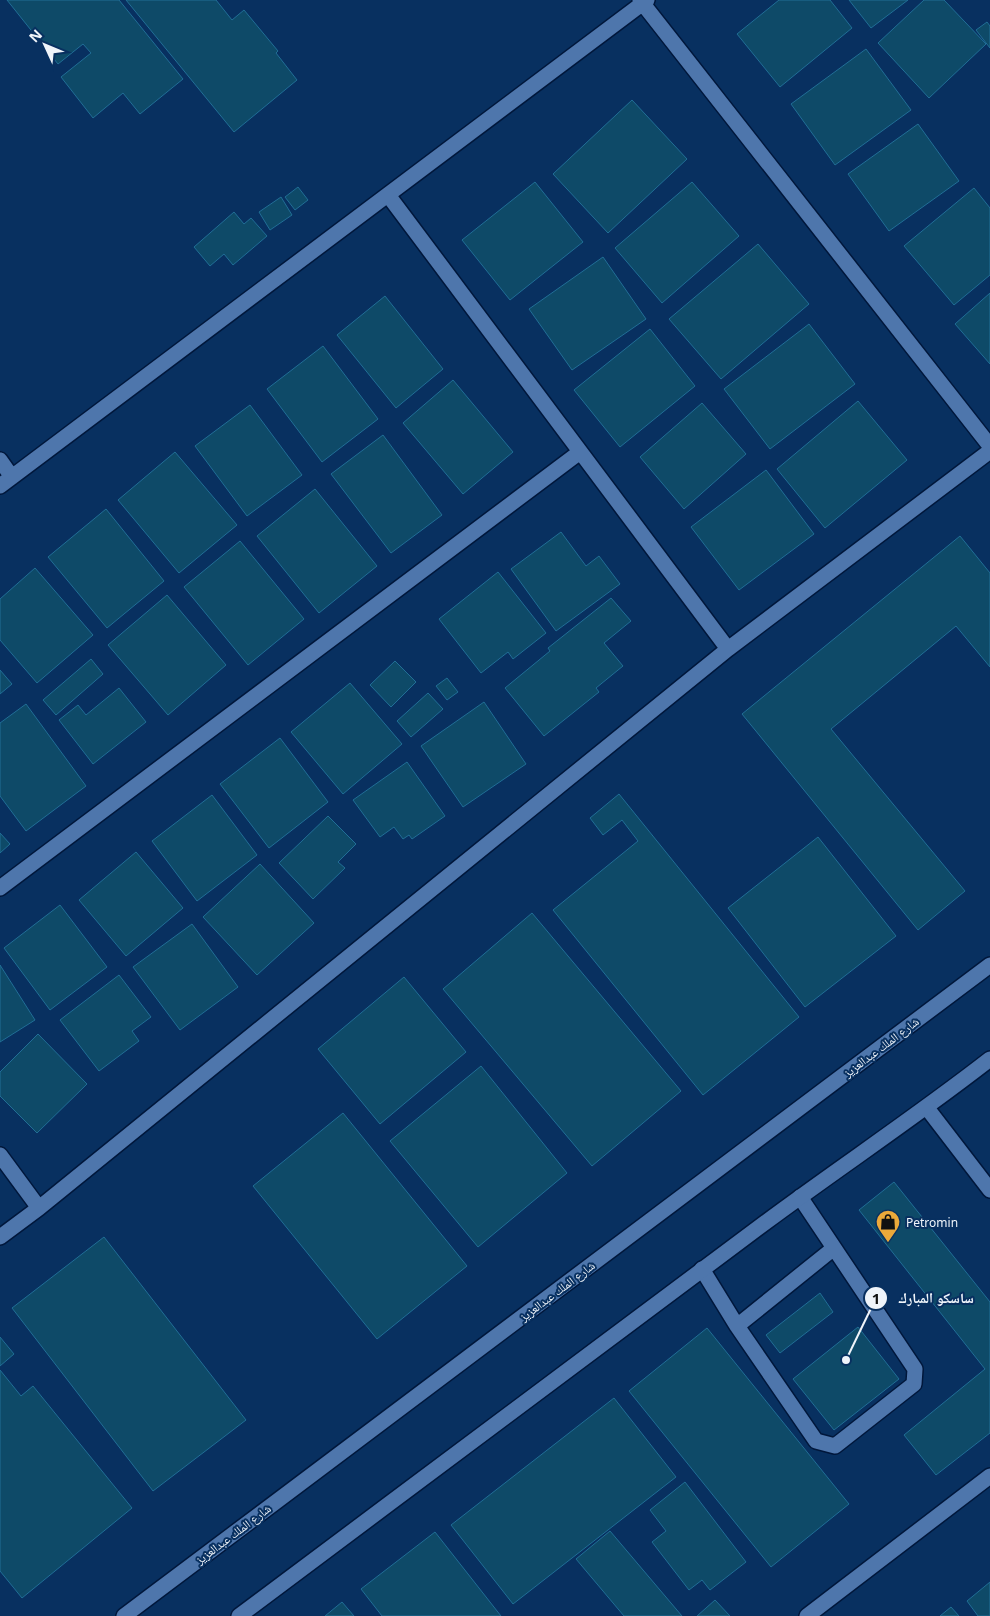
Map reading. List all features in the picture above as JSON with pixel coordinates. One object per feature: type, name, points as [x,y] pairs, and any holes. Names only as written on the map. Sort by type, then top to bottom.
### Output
[{"type":"street","points":[[0,460],[6,481],[643,1],[990,446]]},
{"type":"street","points":[[388,195],[728,649]]},
{"type":"street","points":[[0,1237],[39,1208],[728,649],[990,451]]},
{"type":"street","points":[[0,888],[580,452]]},
{"type":"street","name":"شارع الملك عبدالعزيز","points":[[124,1616],[990,965]]},
{"type":"street","points":[[239,1616],[800,1196],[927,1108],[990,1059]]},
{"type":"street","points":[[927,1108],[990,1190]]},
{"type":"street","points":[[0,1155],[39,1208]]},
{"type":"street","points":[[702,1270],[737,1326],[816,1441],[835,1446],[914,1384],[915,1370],[800,1196]]},
{"type":"street","points":[[737,1326],[834,1248]]},
{"type":"street","points":[[807,1616],[990,1476]]},
{"type":"building","points":[[7,0],[119,0],[183,79],[140,114],[123,93],[93,118],[61,77],[91,53],[83,44],[58,64]]},
{"type":"building","points":[[126,0],[216,0],[232,20],[244,10],[278,51],[276,53],[297,80],[234,132]]},
{"type":"building","points":[[779,0],[830,0],[852,28],[780,87],[737,34]]},
{"type":"building","points":[[849,0],[908,0],[871,28]]},
{"type":"building","points":[[924,0],[944,0],[986,44],[929,98],[878,43]]},
{"type":"building","points":[[987,22],[990,26],[990,48],[976,30]]},
{"type":"building","points":[[866,49],[911,110],[835,165],[791,104]]},
{"type":"building","points":[[632,100],[687,159],[608,233],[553,174]]},
{"type":"building","points":[[918,124],[959,181],[889,231],[848,174]]},
{"type":"building","points":[[535,182],[583,242],[510,300],[462,240]]},
{"type":"building","points":[[692,182],[739,236],[662,303],[615,248]]},
{"type":"building","points":[[298,187],[308,200],[295,210],[285,197]]},
{"type":"building","points":[[974,188],[990,208],[990,275],[954,305],[904,246]]},
{"type":"building","points":[[281,197],[292,215],[270,230],[259,212]]},
{"type":"building","points":[[234,212],[244,224],[251,218],[267,236],[233,265],[224,254],[210,266],[194,247]]},
{"type":"building","points":[[758,244],[809,304],[721,379],[669,319]]},
{"type":"building","points":[[603,257],[646,319],[572,370],[529,309]]},
{"type":"building","points":[[990,293],[990,364],[955,324]]},
{"type":"building","points":[[385,296],[443,369],[396,408],[337,335]]},
{"type":"building","points":[[809,324],[855,384],[770,449],[724,389]]},
{"type":"building","points":[[650,329],[695,386],[620,447],[574,390]]},
{"type":"building","points":[[323,346],[378,419],[322,462],[267,389]]},
{"type":"building","points":[[453,380],[513,452],[463,494],[403,423]]},
{"type":"building","points":[[858,401],[907,460],[825,528],[777,469]]},
{"type":"building","points":[[702,403],[746,454],[684,509],[640,457]]},
{"type":"building","points":[[250,405],[302,475],[247,516],[195,446]]},
{"type":"building","points":[[383,435],[442,515],[391,553],[331,474]]},
{"type":"building","points":[[175,452],[237,525],[179,573],[118,500]]},
{"type":"building","points":[[766,470],[814,534],[739,590],[691,527]]},
{"type":"building","points":[[315,489],[377,566],[319,613],[257,536]]},
{"type":"building","points":[[106,509],[164,581],[107,628],[48,557]]},
{"type":"building","points":[[561,532],[586,566],[599,556],[620,584],[556,631],[511,569]]},
{"type":"building","points":[[960,536],[990,573],[990,667],[956,626],[831,729],[965,891],[918,930],[742,714]]},
{"type":"building","points":[[240,541],[304,619],[248,665],[184,587]]},
{"type":"building","points":[[35,568],[93,635],[37,683],[0,640],[0,599]]},
{"type":"building","points":[[498,572],[546,633],[513,659],[508,652],[481,673],[439,619]]},
{"type":"building","points":[[167,595],[226,665],[168,715],[108,645]]},
{"type":"building","points":[[611,598],[631,621],[604,643],[623,666],[596,688],[599,692],[544,736],[505,688],[550,651],[548,648]]},
{"type":"building","points":[[91,659],[103,674],[56,715],[43,700]]},
{"type":"building","points":[[395,661],[416,682],[391,707],[370,685]]},
{"type":"building","points":[[0,670],[12,684],[0,694]]},
{"type":"building","points":[[447,678],[458,692],[447,700],[436,686]]},
{"type":"building","points":[[350,683],[402,744],[343,794],[291,732]]},
{"type":"building","points":[[119,688],[146,722],[93,764],[59,720],[78,705],[86,715]]},
{"type":"building","points":[[428,693],[443,709],[411,737],[397,721]]},
{"type":"building","points":[[484,702],[526,764],[463,807],[421,746]]},
{"type":"building","points":[[26,704],[86,786],[26,831],[0,796],[0,723]]},
{"type":"building","points":[[280,738],[328,802],[269,848],[220,784]]},
{"type":"building","points":[[407,762],[445,816],[412,839],[409,835],[403,839],[394,827],[380,837],[353,800]]},
{"type":"building","points":[[619,794],[799,1017],[703,1095],[553,910],[638,841],[622,820],[603,835],[590,818]]},
{"type":"building","points":[[212,795],[257,855],[197,901],[152,841]]},
{"type":"building","points":[[328,816],[356,844],[338,862],[345,868],[313,899],[279,863]]},
{"type":"building","points":[[0,833],[10,844],[0,853]]},
{"type":"building","points":[[818,837],[896,936],[805,1007],[728,908]]},
{"type":"building","points":[[136,852],[183,908],[126,956],[79,900]]},
{"type":"building","points":[[260,864],[314,923],[257,975],[203,917]]},
{"type":"building","points":[[60,905],[107,967],[50,1010],[4,948]]},
{"type":"building","points":[[532,913],[681,1091],[592,1166],[443,989]]},
{"type":"building","points":[[192,924],[238,987],[180,1030],[133,967]]},
{"type":"building","points":[[0,965],[35,1020],[0,1042]]},
{"type":"building","points":[[119,975],[151,1017],[132,1031],[139,1041],[99,1071],[60,1020]]},
{"type":"building","points":[[404,977],[466,1052],[380,1124],[318,1049]]},
{"type":"building","points":[[38,1034],[87,1084],[37,1133],[0,1096],[0,1072]]},
{"type":"building","points":[[481,1066],[567,1173],[478,1247],[390,1141]]},
{"type":"building","points":[[343,1113],[467,1266],[377,1339],[253,1186]]},
{"type":"building","points":[[894,1182],[990,1302],[990,1433],[936,1475],[904,1435],[985,1369],[859,1210]]},
{"type":"building","points":[[104,1237],[246,1420],[153,1491],[12,1308]]},
{"type":"building","points":[[820,1293],[833,1312],[780,1353],[766,1335]]},
{"type":"building","points":[[858,1327],[899,1379],[834,1430],[793,1379]]},
{"type":"building","points":[[707,1328],[849,1504],[771,1567],[629,1391]]},
{"type":"building","points":[[0,1337],[14,1354],[0,1366]]},
{"type":"building","points":[[0,1370],[21,1396],[33,1386],[132,1508],[22,1598],[0,1571]]},
{"type":"building","points":[[614,1398],[676,1477],[513,1604],[451,1525]]},
{"type":"building","points":[[685,1482],[746,1562],[710,1590],[702,1580],[689,1590],[652,1542],[666,1531],[650,1510]]},
{"type":"building","points":[[610,1531],[682,1616],[624,1616],[576,1559]]},
{"type":"building","points":[[435,1532],[501,1616],[382,1616],[361,1589]]},
{"type":"building","points":[[990,1582],[990,1616],[978,1616],[967,1601]]},
{"type":"building","points":[[715,1600],[730,1616],[697,1616]]},
{"type":"building","points":[[342,1602],[354,1616],[325,1616]]},
{"type":"building","points":[[951,1607],[959,1616],[940,1616]]},
{"type":"place","name":"Petromin","points":[[888,1243]]},
{"type":"place","name":"ساسكو المبارك","points":[[846,1360]]}]
